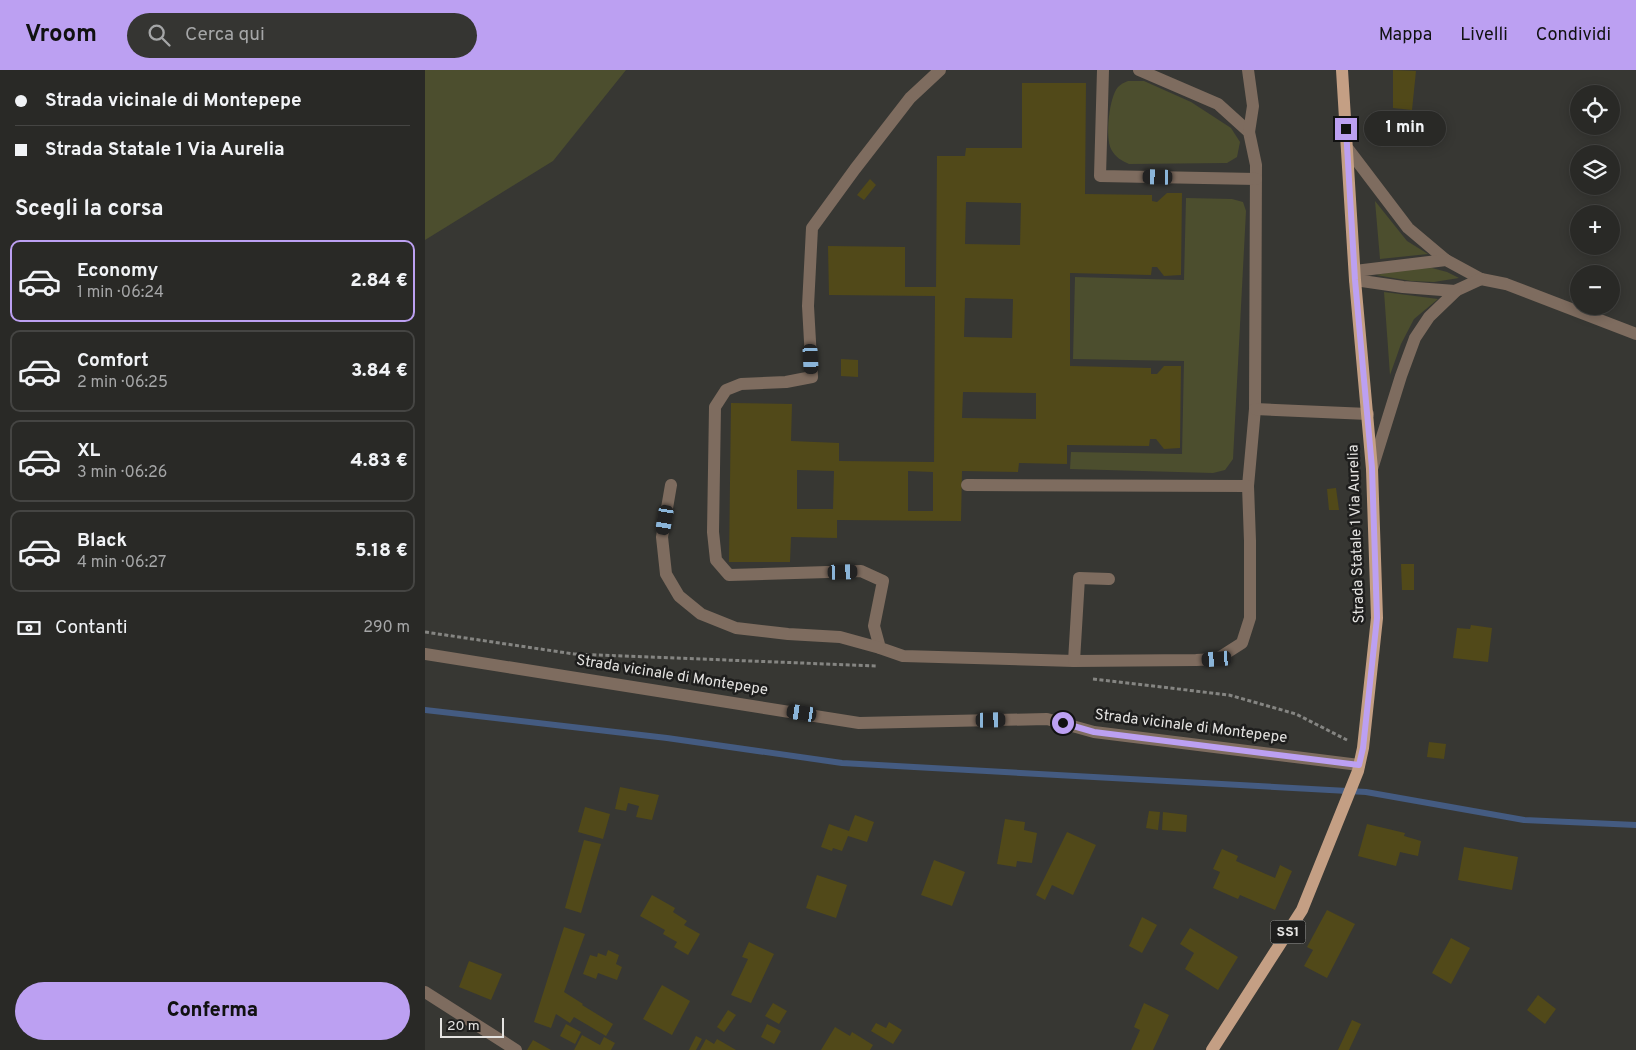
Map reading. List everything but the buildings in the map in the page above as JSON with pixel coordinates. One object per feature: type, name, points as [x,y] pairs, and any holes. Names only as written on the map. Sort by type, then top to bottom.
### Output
[{"type":"main road","name":"Strada Statale 1 Via Aurelia","points":[[1212,1050],[1302,910],[1359,768],[1363,748],[1377,618],[1372,468],[1355,276],[1342,70]]},
{"type":"street","points":[[880,648],[874,626],[883,581],[861,571],[729,575],[716,560],[713,532],[715,407],[726,390],[741,384],[786,382],[812,377],[808,306],[812,228],[910,98],[940,70]]},
{"type":"street","points":[[1103,70],[1100,176],[1256,179]]},
{"type":"street","points":[[1139,70],[1218,104],[1249,132]]},
{"type":"street","points":[[671,485],[662,538],[666,574],[679,596],[701,614],[736,628],[788,634],[840,636],[903,656],[1074,661],[1196,660],[1217,659],[1242,643],[1250,618],[1248,486],[1255,409],[1256,165],[1249,132],[1253,106],[1248,70]]},
{"type":"street","points":[[1348,149],[1407,228],[1446,260],[1481,280],[1506,284],[1636,334]]},
{"type":"street","points":[[1355,276],[1446,260]]},
{"type":"street","points":[[1355,276],[1403,287],[1456,291]]},
{"type":"street","points":[[1372,468],[1415,338],[1429,318],[1456,291],[1481,280]]},
{"type":"street","points":[[1255,409],[1368,414]]},
{"type":"street","points":[[967,485],[1248,486]]},
{"type":"street","points":[[1074,661],[1079,578],[1109,578]]},
{"type":"street","name":"Strada vicinale di Montepepe","points":[[425,654],[859,723],[1047,719],[1094,732],[1359,768]]},
{"type":"street","points":[[425,992],[516,1050]]},
{"type":"green space","points":[[425,70],[626,70],[553,161],[425,240]]},
{"type":"green space","points":[[1128,81],[1144,81],[1191,102],[1231,128],[1240,142],[1237,157],[1227,163],[1129,164],[1119,158],[1111,149],[1109,143],[1110,108],[1112,99],[1119,86]]},
{"type":"green space","points":[[1186,198],[1232,199],[1243,202],[1246,211],[1233,459],[1225,470],[1213,473],[1070,469],[1071,452],[1182,454],[1184,361],[1073,359],[1075,277],[1184,280]]},
{"type":"green space","points":[[1375,201],[1407,241],[1428,254],[1380,259]]},
{"type":"green space","points":[[1432,268],[1459,278],[1434,282],[1411,281],[1376,275],[1407,269]]},
{"type":"green space","points":[[1384,292],[1438,299],[1414,319],[1401,344],[1390,375]]},
{"type":"waterway","points":[[425,710],[667,738],[842,763],[1366,792],[1524,820],[1636,825]]},
{"type":"route","points":[[1063,723],[1094,732],[1359,765],[1363,748],[1377,618],[1372,468],[1355,280],[1346,129]]}]
